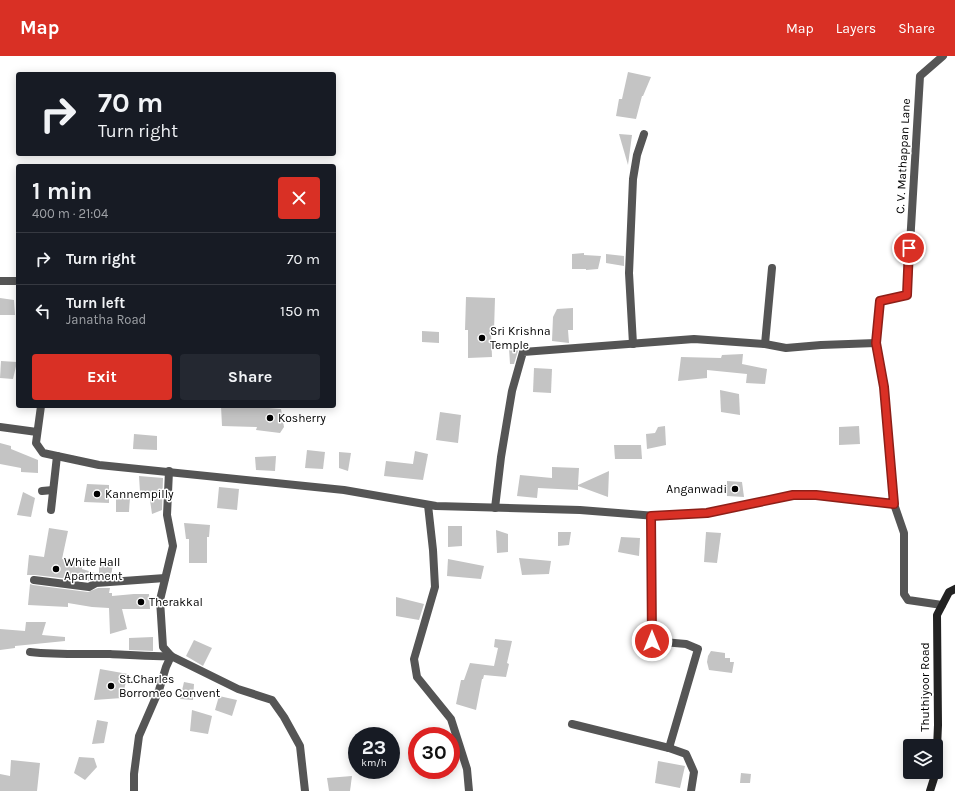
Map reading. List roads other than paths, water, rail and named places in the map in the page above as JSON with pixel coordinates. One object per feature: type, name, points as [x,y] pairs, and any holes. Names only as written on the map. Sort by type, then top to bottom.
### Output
[{"type":"main road","name":"Thuthiyoor Road","points":[[930,791],[936,772],[938,725],[937,615],[949,592],[955,589]]},
{"type":"street","name":"C. V. Mathappan Lane","points":[[876,343],[880,301],[907,295],[920,76],[943,56]]},
{"type":"street","points":[[633,344],[629,273],[633,179],[637,155],[644,134]]},
{"type":"street","points":[[765,344],[772,268]]},
{"type":"street","points":[[0,281],[16,281]]},
{"type":"street","points":[[495,508],[501,457],[512,391],[523,352],[694,339],[765,344],[786,348],[876,343],[884,387],[894,504],[904,533],[904,594],[908,600],[942,605]]},
{"type":"street","points":[[41,408],[36,442],[43,453],[99,465],[344,490],[436,506],[580,510],[651,516],[707,513],[793,495],[816,495],[894,504]]},
{"type":"street","points":[[0,427],[37,432]]},
{"type":"street","points":[[51,510],[57,456]]},
{"type":"street","points":[[169,471],[167,515],[173,546],[160,600],[164,647],[171,656],[238,689],[272,700],[284,717],[300,746],[305,791]]},
{"type":"street","points":[[42,491],[53,490]]},
{"type":"street","points":[[428,504],[435,587],[414,659],[417,677],[451,718],[467,769],[469,791]]},
{"type":"street","points":[[651,516],[652,641],[686,644],[698,649],[669,748]]},
{"type":"street","points":[[34,580],[89,587],[96,583],[165,578]]},
{"type":"street","points":[[30,652],[49,654],[109,654],[158,657],[171,656]]},
{"type":"street","points":[[134,791],[134,774],[139,736],[159,690],[171,656]]},
{"type":"street","points":[[572,724],[669,748],[686,754],[694,772],[691,791]]},
{"type":"place","name":"Sri Krishna Temple","points":[[482,338]]},
{"type":"place","name":"Kosherry","points":[[270,418]]},
{"type":"place","name":"Anganwadi","points":[[735,489]]},
{"type":"place","name":"Kannempilly","points":[[97,494]]},
{"type":"place","name":"White Hall Apartment","points":[[56,569]]},
{"type":"place","name":"Therakkal","points":[[141,602]]},
{"type":"place","name":"St.Charles Borromeo Convent","points":[[111,686]]}]
